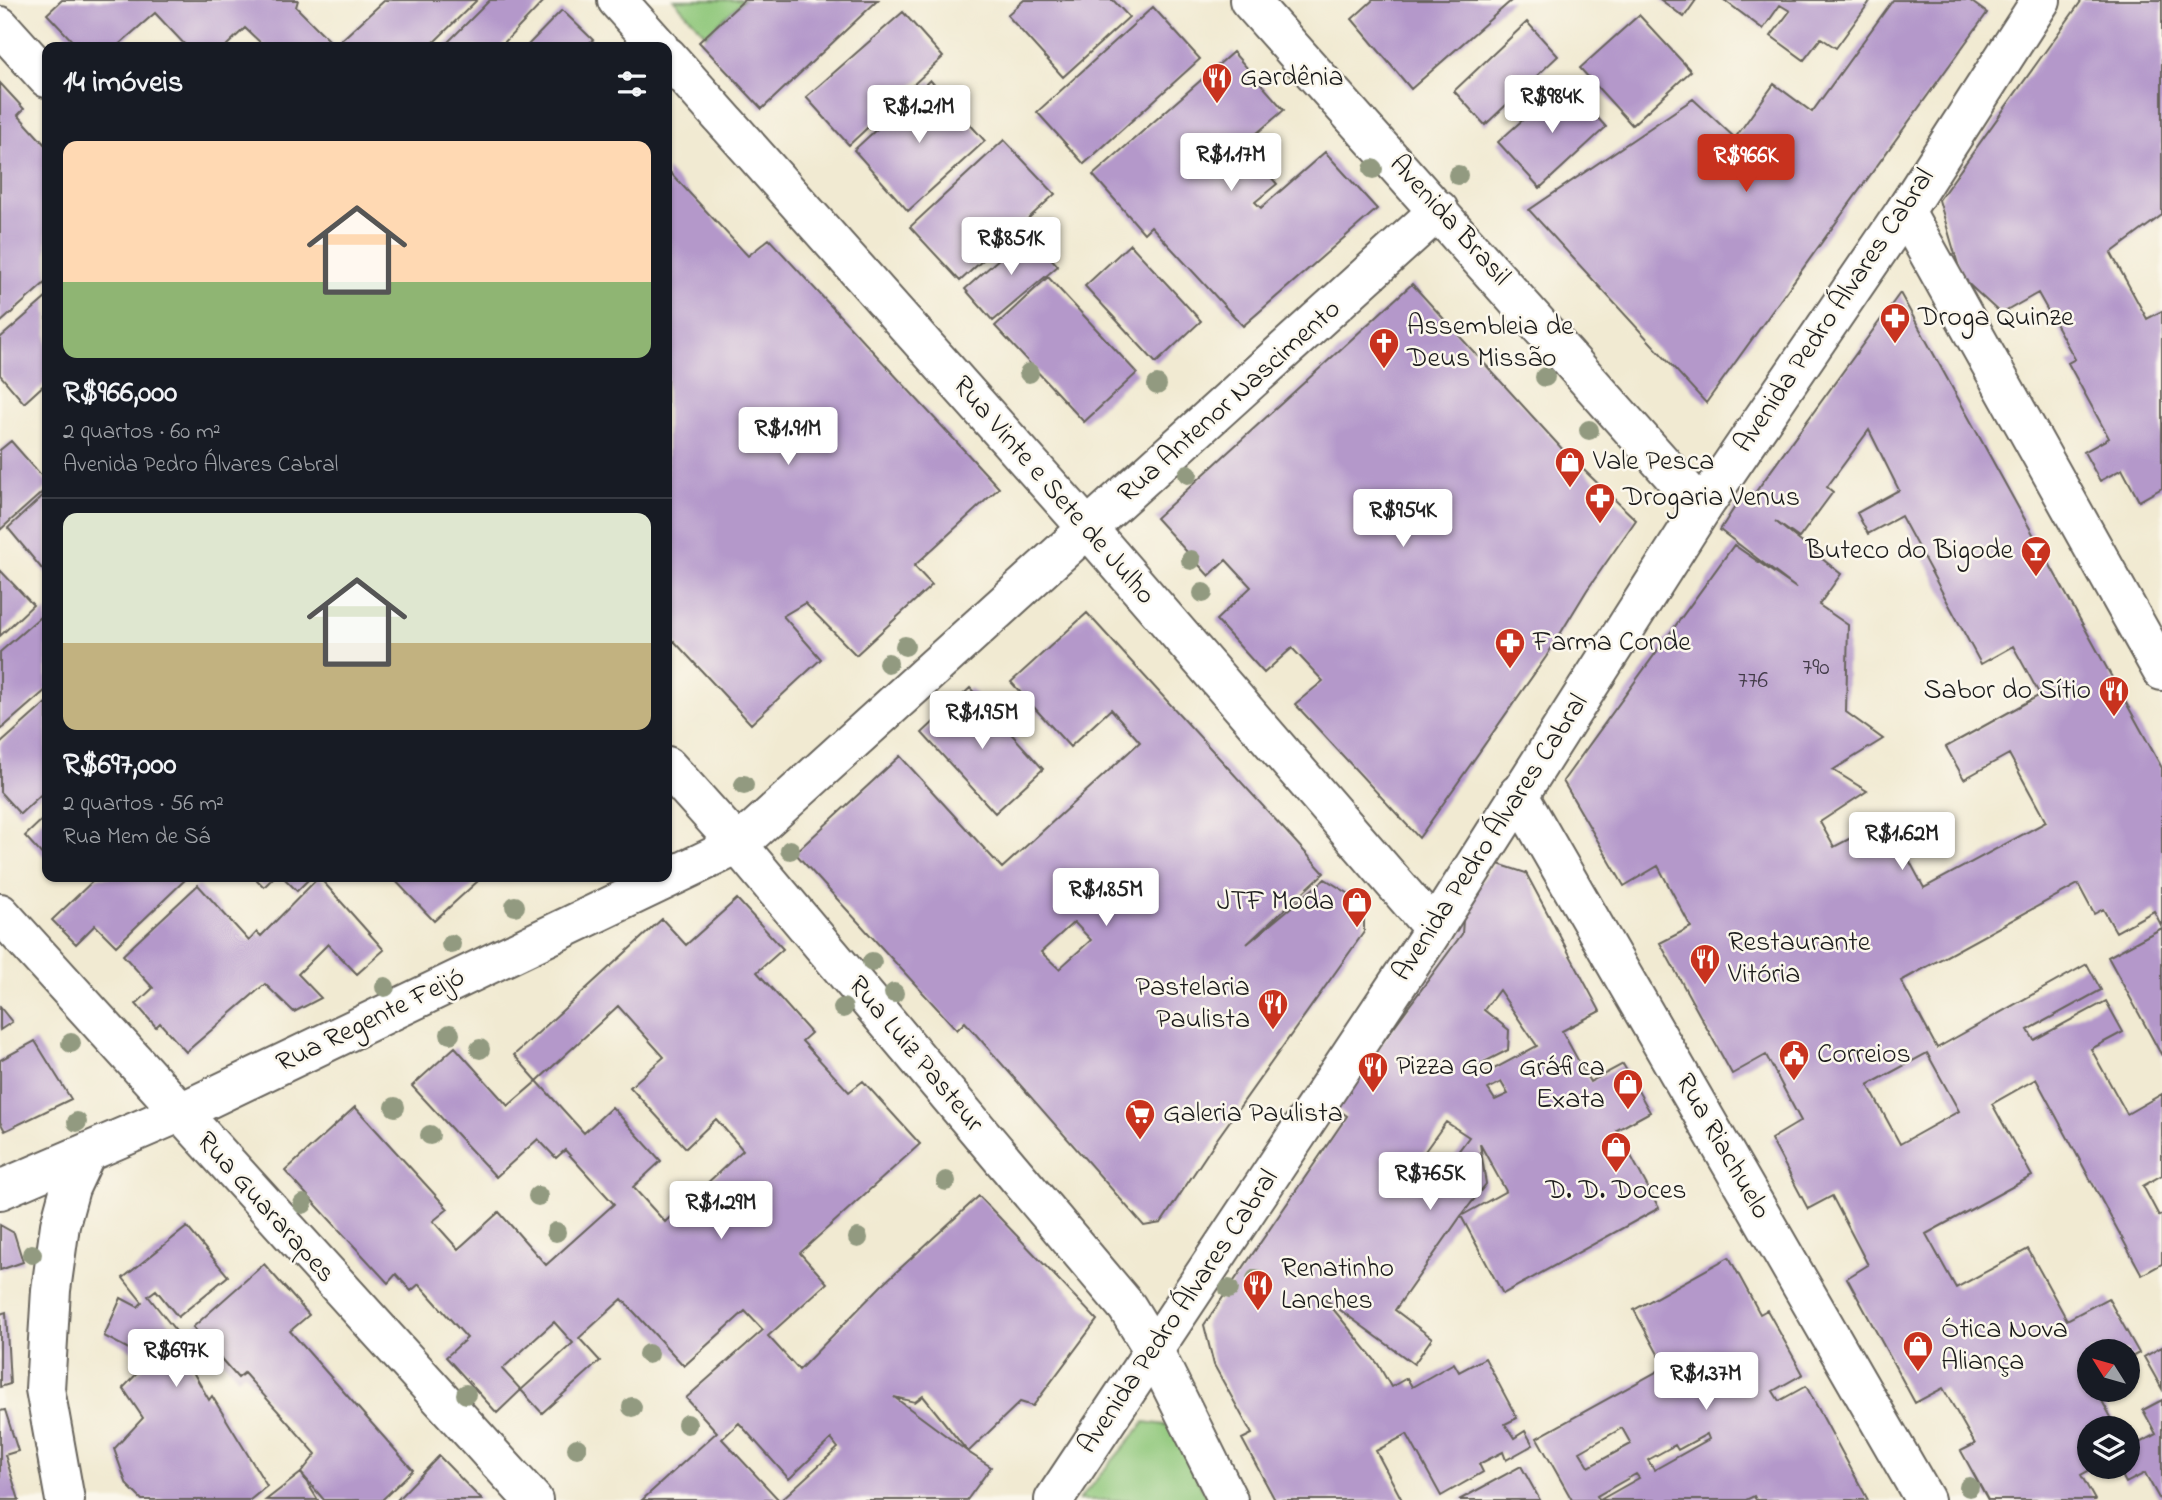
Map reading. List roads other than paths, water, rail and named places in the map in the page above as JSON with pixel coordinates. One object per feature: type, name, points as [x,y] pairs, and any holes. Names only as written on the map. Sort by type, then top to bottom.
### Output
[{"type":"street","points":[[617,0],[655,42]]},
{"type":"street","name":"Avenida Brasil","points":[[1249,0],[1702,508]]},
{"type":"street","name":"Avenida Pedro Álvares Cabral","points":[[1054,1500],[1434,929],[1702,508],[1905,211],[2042,0]]},
{"type":"street","points":[[0,26],[42,72]]},
{"type":"street","name":"Rua Vinte e Sete de Julho","points":[[672,62],[1089,530],[1434,929]]},
{"type":"street","name":"Rua Antenor Nascimento","points":[[738,845],[1089,530],[1439,210]]},
{"type":"street","points":[[1905,211],[2162,671]]},
{"type":"street","name":"Rua Luiz Pasteur","points":[[672,771],[738,845],[1127,1307],[1154,1351],[1228,1500]]},
{"type":"street","name":"Rua Riachuelo","points":[[1518,794],[1925,1500]]},
{"type":"street","name":"Rua Regente Feijó","points":[[672,877],[738,845]]},
{"type":"street","name":"Rua Regente Feijó","points":[[0,1190],[85,1156],[179,1113],[661,882]]},
{"type":"street","name":"Rua Guararapes","points":[[0,913],[533,1500]]},
{"type":"street","points":[[65,1500],[44,1389],[51,1290],[60,1225],[70,1188],[85,1156]]},
{"type":"place","name":"Gardênia","points":[[1217,105]]},
{"type":"place","name":"Droga Quinze","points":[[1895,345]]},
{"type":"place","name":"Assembleia de Deus Missão","points":[[1384,370]]},
{"type":"place","name":"Vale Pesca","points":[[1570,489]]},
{"type":"place","name":"Drogaria Venus","points":[[1600,525]]},
{"type":"place","name":"Buteco do Bigode","points":[[2036,578]]},
{"type":"place","name":"Farma Conde","points":[[1510,670]]},
{"type":"place","name":"Sabor do Sítio","points":[[2114,718]]},
{"type":"place","name":"JTF Moda","points":[[1357,929]]},
{"type":"place","name":"Restaurante Vitória","points":[[1705,986]]},
{"type":"place","name":"Pastelaria Paulista","points":[[1273,1031]]},
{"type":"place","name":"Correios","points":[[1794,1082]]},
{"type":"place","name":"Pizza Go","points":[[1373,1094]]},
{"type":"place","name":"Gráfica Exata","points":[[1628,1111]]},
{"type":"place","name":"Galeria Paulista","points":[[1140,1141]]},
{"type":"place","name":"D. D. Doces","points":[[1616,1174]]},
{"type":"place","name":"Renatinho Lanches","points":[[1258,1312]]},
{"type":"place","name":"Ótica Nova Aliança","points":[[1918,1373]]}]
